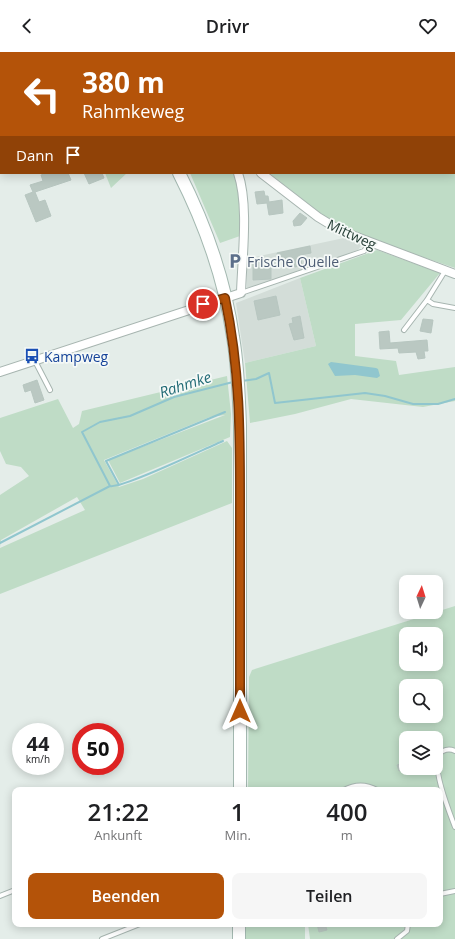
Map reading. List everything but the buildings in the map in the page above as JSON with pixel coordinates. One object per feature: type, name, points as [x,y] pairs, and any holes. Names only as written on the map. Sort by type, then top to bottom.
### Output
[{"type":"main road","points":[[179,174],[202,225],[225,298],[233,337],[238,381],[240,426],[240,787]]},
{"type":"main road","points":[[239,927],[239,939]]},
{"type":"street","points":[[0,372],[241,293],[244,203],[238,174]]},
{"type":"street","name":"Mittweg","points":[[262,174],[327,224],[370,243],[455,274]]},
{"type":"lane","points":[[241,293],[364,251],[370,243]]},
{"type":"lane","points":[[404,330],[427,300],[445,270]]},
{"type":"lane","points":[[427,300],[433,304],[455,308]]},
{"type":"lane","points":[[35,360],[50,390]]},
{"type":"lane","points":[[442,787],[437,760],[438,754],[446,750],[455,751]]},
{"type":"lane","points":[[350,787],[361,785],[367,787]]},
{"type":"lane","points":[[443,794],[455,827]]},
{"type":"lane","points":[[0,896],[12,891]]},
{"type":"lane","points":[[443,893],[455,891]]},
{"type":"lane","points":[[102,939],[132,927]]},
{"type":"lane","points":[[397,939],[407,931],[408,927]]},
{"type":"shaded area","points":[[344,238],[362,244],[358,250],[276,280],[247,288],[247,256],[250,258]]},
{"type":"shaded area","points":[[300,278],[316,346],[245,363],[236,303]]},
{"type":"green space","points":[[105,174],[126,174],[111,188]]},
{"type":"green space","points":[[190,174],[234,174],[240,196],[240,236],[220,243]]},
{"type":"green space","points":[[270,174],[455,174],[455,268],[367,238],[328,219]]},
{"type":"green space","points":[[377,250],[440,273],[401,320],[355,324],[355,356],[396,361],[399,375],[455,367],[455,401],[423,407],[351,399],[295,414],[250,423],[245,363],[316,346],[300,278]]},
{"type":"green space","points":[[227,376],[231,414],[230,437],[120,483],[108,460],[225,415],[210,417],[104,460],[119,487],[143,479],[227,441],[232,448],[232,503],[0,594],[0,548],[85,510],[77,497],[1,540],[0,547],[0,495],[29,476],[21,467],[6,464],[0,451],[0,418],[58,399],[73,428],[79,424],[82,411]]},
{"type":"green space","points":[[455,606],[455,939],[310,939],[308,927],[443,927],[443,787],[248,787],[249,677],[252,670],[414,619],[443,619],[443,610]]},
{"type":"green space","points":[[246,927],[305,927],[305,939],[246,939]]},
{"type":"water","points":[[331,362],[376,368],[378,369],[380,376],[377,378],[355,375],[335,376],[328,364]]},
{"type":"waterway","name":"Rahmke","points":[[242,381],[256,379],[269,373],[275,403],[365,393],[385,396],[413,404],[438,404],[455,399]]},
{"type":"waterway","name":"Rahmke","points":[[0,543],[110,486],[82,432],[100,422],[130,416],[174,397],[233,382]]},
{"type":"waterway","name":"Rahmke","points":[[119,485],[106,461],[225,412]]},
{"type":"waterway","points":[[110,486],[118,485],[147,475],[223,441]]},
{"type":"place","name":"Frische Quelle","points":[[235,261]]},
{"type":"place","name":"Kampweg","points":[[32,356]]},
{"type":"route","points":[[203,304],[225,298],[233,337],[237,375],[240,426],[240,711]]}]
